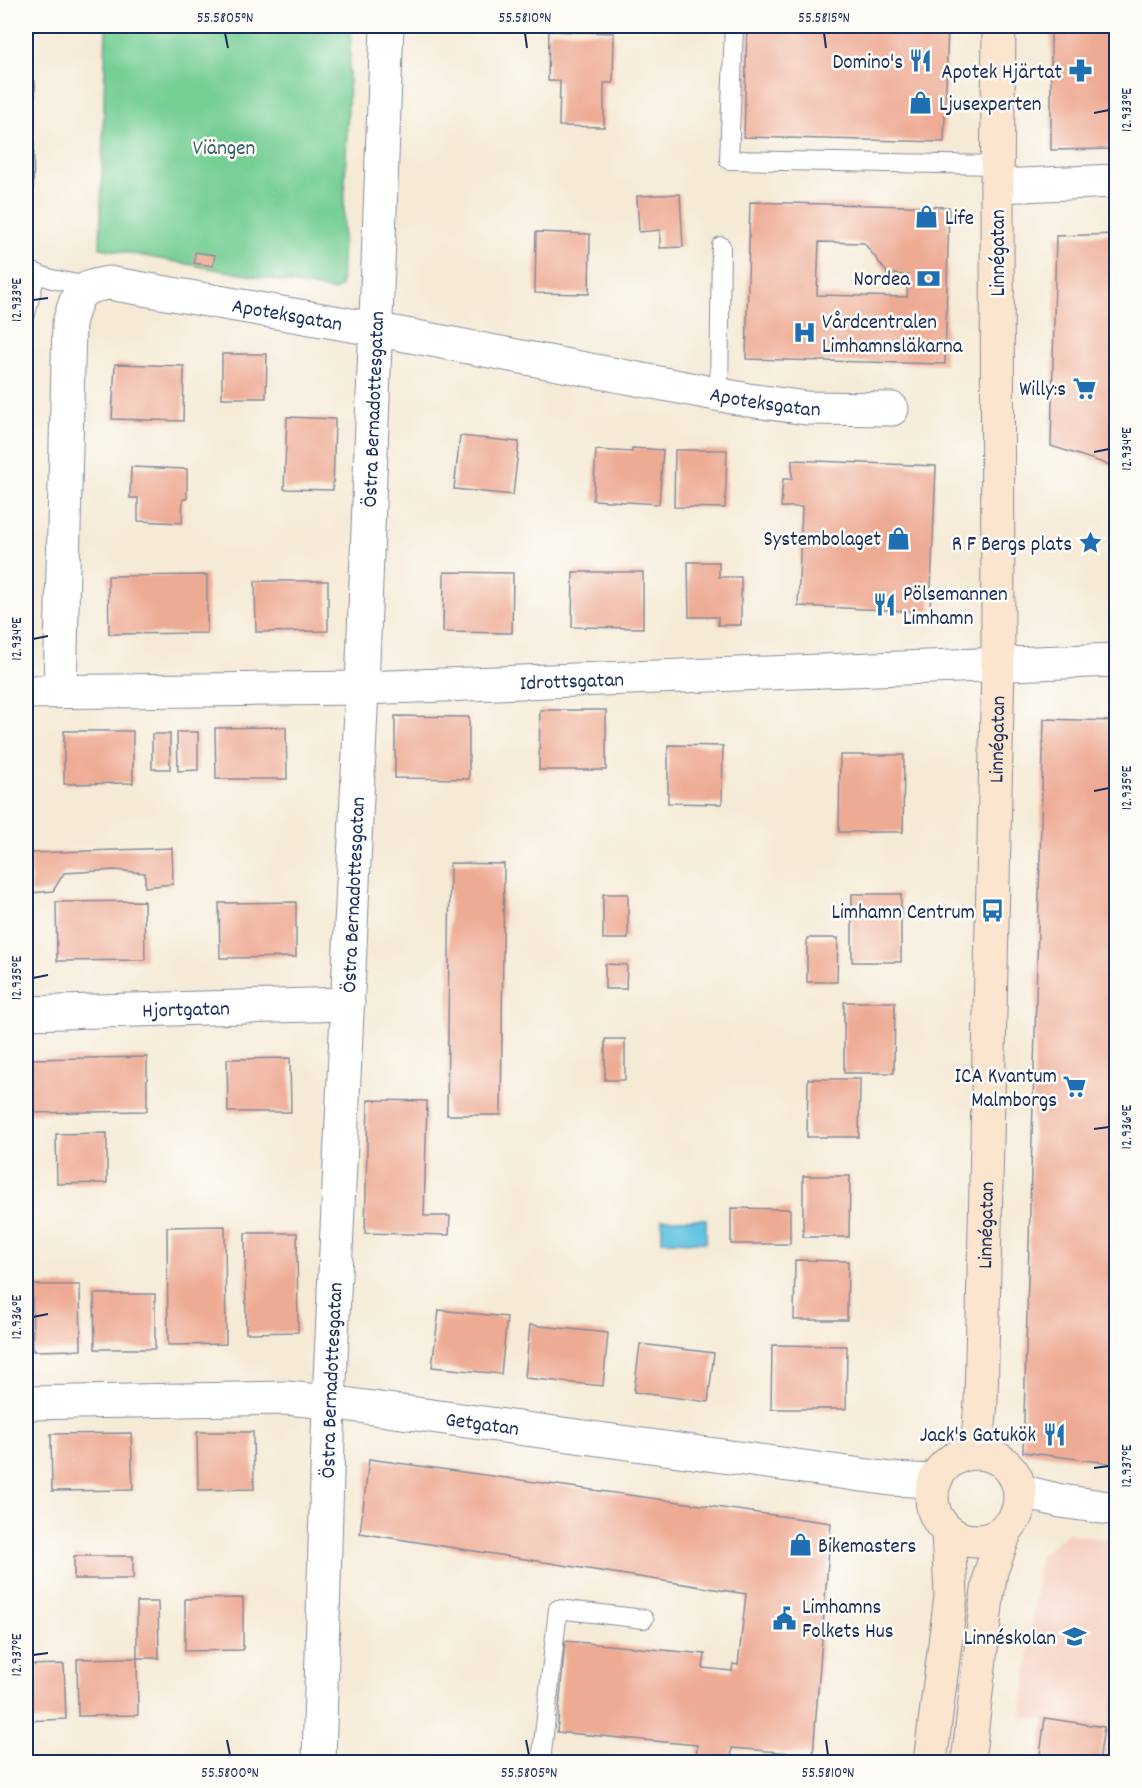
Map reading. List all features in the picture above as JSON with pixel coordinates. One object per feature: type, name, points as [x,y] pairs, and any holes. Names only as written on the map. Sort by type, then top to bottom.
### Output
[{"type":"street","name":"Östra Bernadottesgatan","points":[[319,1762],[329,1402],[362,688],[387,26]]},
{"type":"street","name":"Linnégatan","points":[[977,1453],[981,1401],[998,664],[999,26]]},
{"type":"street","points":[[997,175],[1116,181]]},
{"type":"street","name":"Apoteksgatan","points":[[88,286],[109,283],[806,408],[892,409]]},
{"type":"street","points":[[60,691],[69,323],[77,298],[88,286]]},
{"type":"street","name":"Idrottsgatan","points":[[26,692],[362,688],[1116,660]]},
{"type":"street","name":"Hjortgatan","points":[[26,1013],[348,1004]]},
{"type":"street","name":"Getgatan","points":[[26,1403],[286,1398],[879,1477],[935,1481]]},
{"type":"street","points":[[968,1762],[991,1571],[1006,1530],[1018,1512],[1020,1491],[1015,1476],[1005,1464],[992,1456],[977,1453],[959,1456],[945,1466],[935,1481],[931,1499],[936,1517],[948,1532],[967,1541],[988,1541],[1006,1530]]},
{"type":"street","points":[[1020,1491],[1061,1501],[1116,1509]]},
{"type":"street","points":[[930,1762],[951,1596],[948,1532]]},
{"type":"lane","points":[[734,26],[729,160],[997,175]]},
{"type":"lane","points":[[719,394],[720,246]]},
{"type":"lane","points":[[26,314],[31,272],[88,286]]},
{"type":"lane","points":[[541,1762],[558,1609],[644,1619]]},
{"type":"shaded area","name":"Linnéskolan","points":[[1067,1533],[1116,1541],[1116,1762],[1099,1762],[1103,1727],[1022,1717],[1040,1556]]},
{"type":"green space","name":"Viängen","points":[[106,26],[351,26],[341,286],[335,291],[100,248]]},
{"type":"water","points":[[662,1219],[706,1219],[706,1242],[662,1241]]},
{"type":"building","points":[[747,26],[948,26],[944,142],[744,137]]},
{"type":"building","points":[[1051,26],[1116,26],[1116,149],[1051,150]]},
{"type":"building","points":[[549,31],[614,33],[613,83],[604,83],[604,127],[559,126],[560,81],[548,81]]},
{"type":"building","points":[[26,81],[35,81],[33,192],[26,192]]},
{"type":"building","points":[[680,194],[683,247],[660,248],[660,230],[639,232],[637,196]]},
{"type":"building","points":[[750,202],[949,207],[945,364],[746,359]],"holes":[[[819,242],[864,243],[888,274],[908,275],[907,297],[817,295]]]},
{"type":"building","points":[[536,232],[590,234],[589,294],[535,293]]},
{"type":"building","points":[[1116,234],[1116,467],[1051,446],[1056,236]]},
{"type":"building","points":[[195,252],[215,255],[213,266],[194,263]]},
{"type":"building","points":[[222,354],[267,354],[266,398],[222,398]]},
{"type":"building","points":[[115,364],[184,366],[183,421],[112,419]]},
{"type":"building","points":[[287,417],[335,419],[333,490],[284,489]]},
{"type":"building","points":[[460,436],[519,442],[513,495],[454,489]]},
{"type":"building","points":[[632,448],[663,450],[659,504],[593,500],[596,450],[632,452]]},
{"type":"building","points":[[675,450],[727,450],[725,508],[674,507]]},
{"type":"building","points":[[792,460],[936,466],[930,612],[798,606],[802,507],[781,507],[783,479],[792,479]]},
{"type":"building","points":[[131,467],[187,469],[187,499],[183,499],[182,523],[138,521],[138,498],[130,498]]},
{"type":"building","points":[[688,562],[719,562],[719,577],[741,577],[741,625],[718,625],[718,617],[689,617]]},
{"type":"building","points":[[444,572],[513,573],[512,633],[443,632]]},
{"type":"building","points":[[573,572],[643,572],[643,628],[572,627]]},
{"type":"building","points":[[207,575],[207,633],[109,634],[108,576]]},
{"type":"building","points":[[255,581],[328,581],[328,631],[256,632]]},
{"type":"building","points":[[540,710],[606,710],[606,770],[539,770]]},
{"type":"building","points":[[395,716],[469,717],[469,779],[395,778]]},
{"type":"building","name":"ICA Kvantum Malmborgs","points":[[1044,719],[1116,721],[1116,1464],[1023,1452]]},
{"type":"building","points":[[286,727],[287,779],[216,779],[215,728]]},
{"type":"building","points":[[64,731],[133,731],[133,783],[64,784]]},
{"type":"building","points":[[177,732],[198,732],[198,770],[178,771]]},
{"type":"building","points":[[152,734],[170,734],[170,769],[152,769]]},
{"type":"building","points":[[668,745],[723,746],[722,804],[668,803]]},
{"type":"building","points":[[840,755],[904,755],[903,832],[839,832]]},
{"type":"building","points":[[172,848],[173,884],[145,887],[145,873],[115,870],[64,873],[53,891],[31,893],[30,853]]},
{"type":"building","points":[[450,863],[504,864],[501,1115],[447,1115]]},
{"type":"building","points":[[603,894],[628,894],[628,939],[603,939]]},
{"type":"building","points":[[852,894],[901,894],[901,962],[852,962]]},
{"type":"building","points":[[144,901],[145,960],[57,961],[56,902]]},
{"type":"building","points":[[296,902],[296,957],[220,958],[219,903]]},
{"type":"building","points":[[807,938],[838,938],[837,982],[807,982]]},
{"type":"building","points":[[605,964],[627,965],[626,989],[605,989]]},
{"type":"building","points":[[844,1002],[895,1002],[894,1073],[844,1073]]},
{"type":"building","points":[[605,1039],[625,1039],[625,1080],[605,1080]]},
{"type":"building","points":[[147,1057],[147,1111],[26,1113],[26,1059]]},
{"type":"building","points":[[290,1058],[291,1112],[228,1112],[227,1059]]},
{"type":"building","points":[[808,1079],[860,1079],[859,1137],[807,1137]]},
{"type":"building","points":[[368,1100],[427,1101],[424,1216],[450,1216],[449,1235],[365,1233]]},
{"type":"building","points":[[107,1133],[107,1183],[57,1184],[56,1134]]},
{"type":"building","points":[[803,1176],[850,1176],[849,1237],[803,1237]]},
{"type":"building","points":[[731,1208],[790,1209],[790,1244],[731,1244]]},
{"type":"building","points":[[225,1226],[226,1344],[168,1345],[167,1227]]},
{"type":"building","points":[[245,1233],[297,1233],[298,1332],[246,1333]]},
{"type":"building","points":[[795,1260],[848,1261],[847,1320],[794,1320]]},
{"type":"building","points":[[32,1285],[80,1285],[81,1350],[33,1351]]},
{"type":"building","points":[[94,1294],[155,1294],[155,1349],[95,1349]]},
{"type":"building","points":[[439,1310],[507,1317],[501,1374],[432,1367]]},
{"type":"building","points":[[530,1325],[608,1333],[603,1386],[525,1378]]},
{"type":"building","points":[[640,1344],[714,1353],[708,1402],[634,1392]]},
{"type":"building","points":[[772,1345],[847,1346],[846,1409],[771,1409]]},
{"type":"building","points":[[197,1432],[253,1432],[254,1489],[198,1490]]},
{"type":"building","points":[[131,1433],[133,1490],[52,1491],[51,1434]]},
{"type":"building","name":"Limhamns Folkets Hus","points":[[369,1459],[831,1523],[813,1755],[732,1748],[731,1762],[696,1762],[697,1745],[557,1732],[565,1641],[705,1654],[703,1668],[732,1671],[733,1664],[738,1665],[746,1594],[360,1533]]},
{"type":"building","points":[[74,1556],[133,1556],[133,1579],[74,1579]]},
{"type":"building","points":[[243,1598],[243,1650],[185,1651],[185,1599]]},
{"type":"building","points":[[137,1602],[158,1602],[159,1658],[137,1658]]},
{"type":"building","points":[[137,1658],[138,1715],[78,1716],[77,1659]]},
{"type":"building","points":[[64,1664],[66,1719],[26,1721],[26,1665]]},
{"type":"building","points":[[1116,1696],[1116,1735],[1109,1733]]},
{"type":"building","points":[[1045,1718],[1104,1727],[1099,1762],[1039,1762]]},
{"type":"place","name":"Domino's","points":[[921,61]]},
{"type":"place","name":"Apotek Hjärtat","points":[[1080,71]]},
{"type":"place","name":"Ljusexperten","points":[[921,103]]},
{"type":"place","name":"Life","points":[[927,217]]},
{"type":"place","name":"Nordea","points":[[928,278]]},
{"type":"place","name":"Vårdcentralen Limhamnsläkarna","points":[[804,333]]},
{"type":"place","name":"Willy:s","points":[[1084,388]]},
{"type":"place","name":"Systembolaget","points":[[899,538]]},
{"type":"place","name":"R F Bergs plats","points":[[1090,543]]},
{"type":"place","name":"Pölsemannen Limhamn","points":[[885,605]]},
{"type":"place","name":"Limhamn Centrum","points":[[993,911]]},
{"type":"place","name":"ICA Kvantum Malmborgs","points":[[1075,1087]]},
{"type":"place","name":"Jack's Gatukök","points":[[1054,1434]]},
{"type":"place","name":"Bikemasters","points":[[800,1545]]},
{"type":"place","name":"Limhamns Folkets Hus","points":[[784,1618]]},
{"type":"place","name":"Linnéskolan","points":[[1074,1637]]}]
